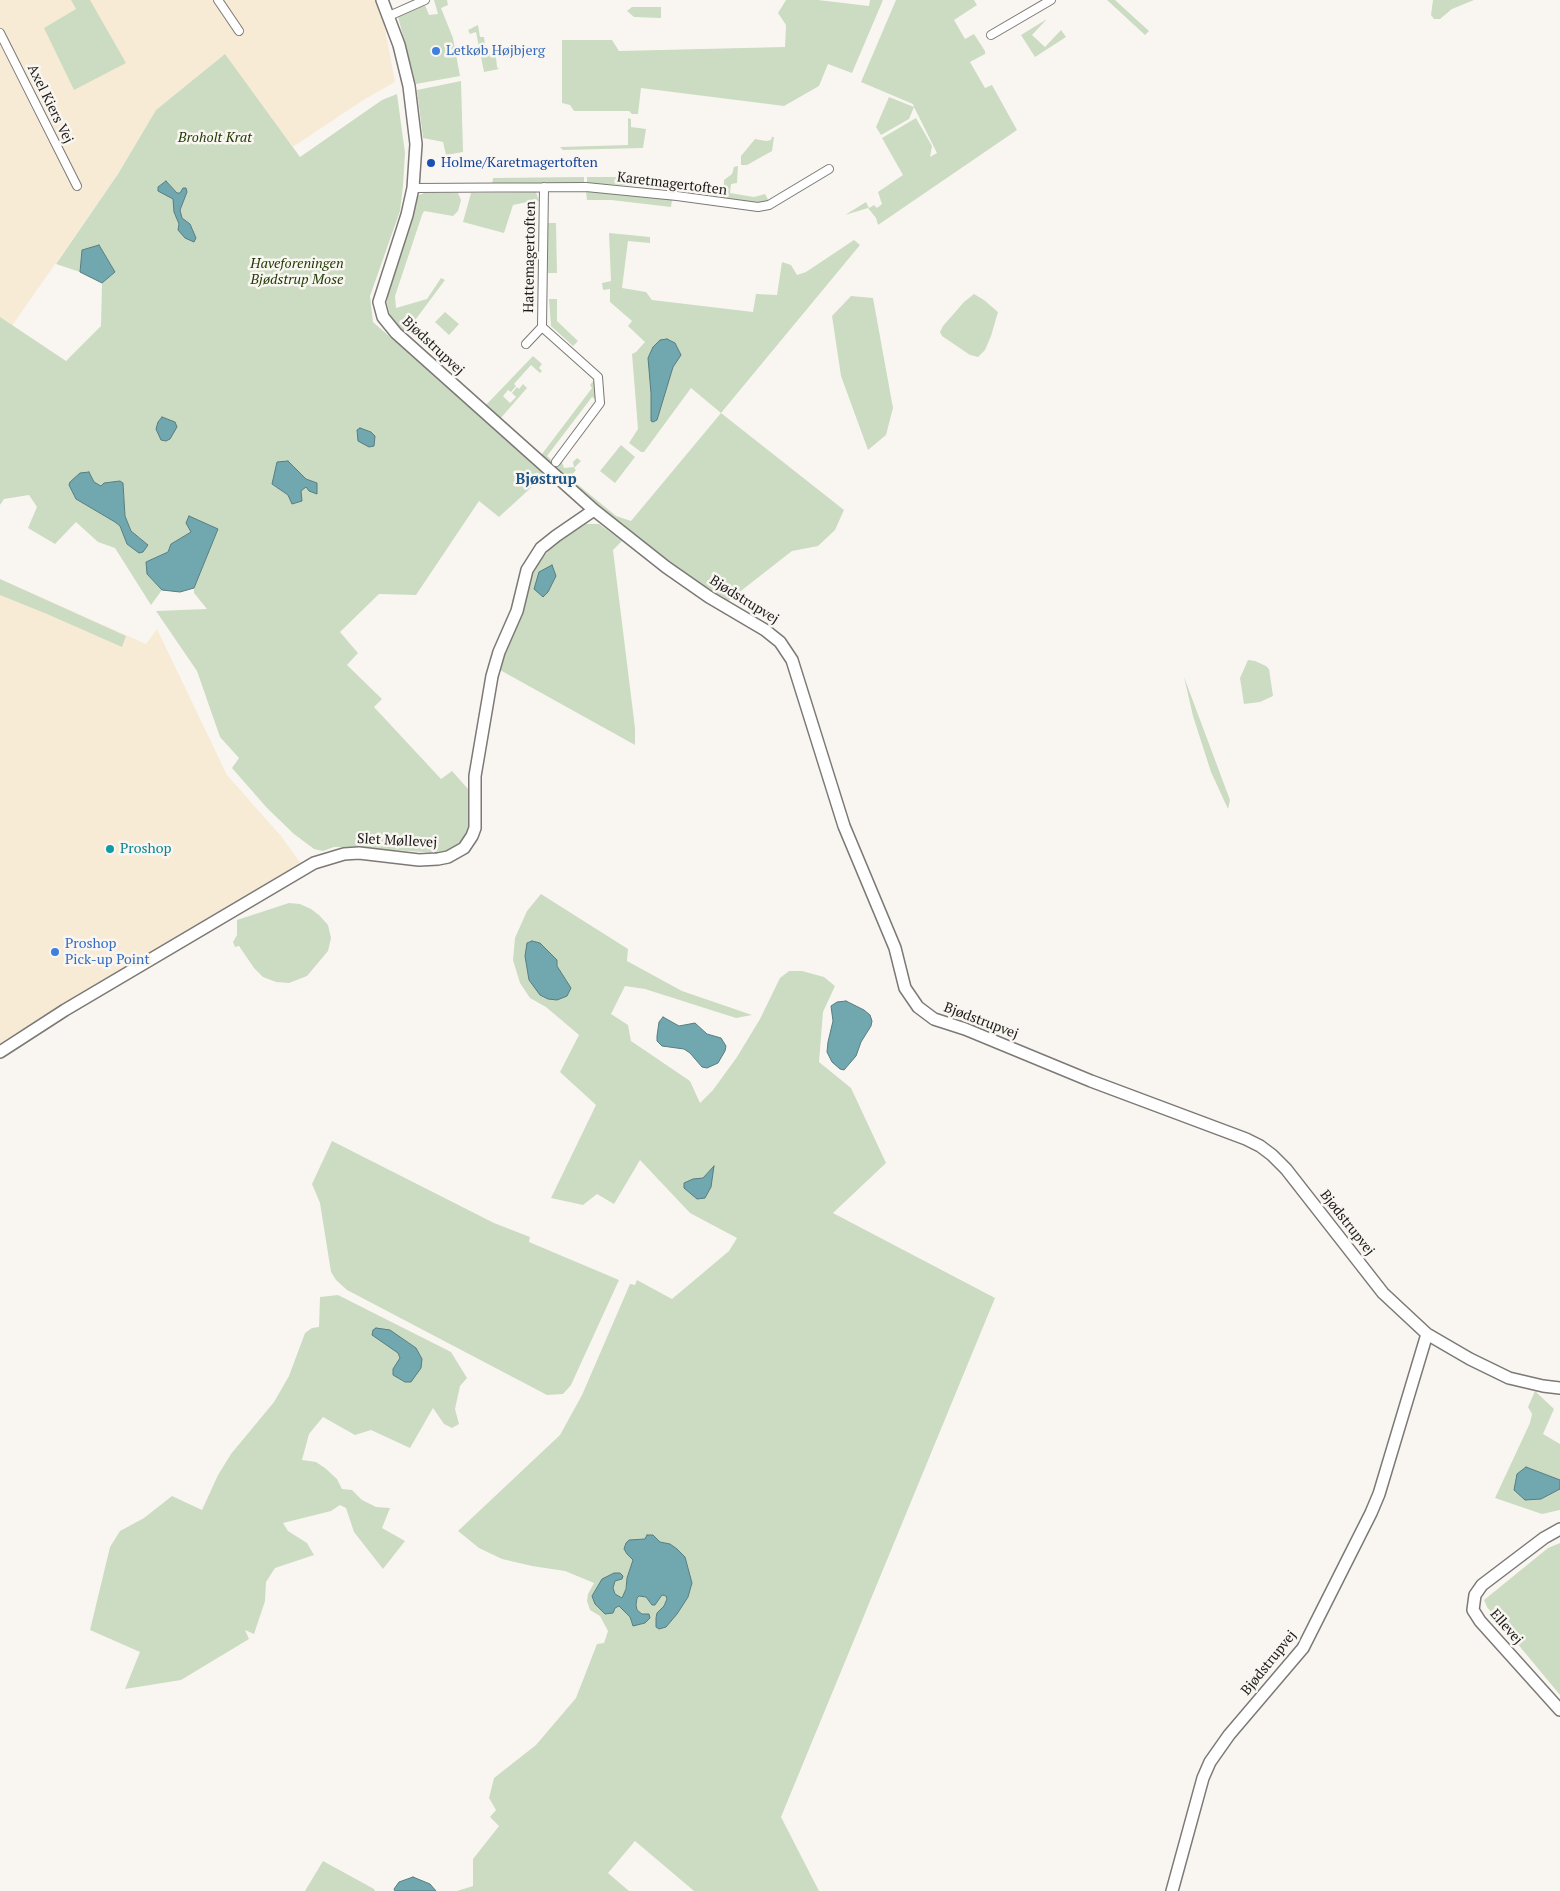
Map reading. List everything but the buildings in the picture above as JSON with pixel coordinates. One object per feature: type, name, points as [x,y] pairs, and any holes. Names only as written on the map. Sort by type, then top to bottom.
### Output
[{"type":"street","points":[[218,0],[239,32]]},
{"type":"street","name":"Bjødstrupvej","points":[[382,0],[399,45],[410,95],[416,144],[413,188],[398,244],[379,302],[383,317],[396,333],[594,510],[666,567],[709,597],[772,636],[786,650],[798,677],[844,826],[895,948],[905,988],[918,1007],[934,1019],[966,1029],[1091,1081],[1260,1146],[1286,1169],[1383,1293],[1428,1334],[1379,1494],[1371,1513],[1303,1648],[1229,1735],[1210,1762],[1203,1778],[1172,1891]]},
{"type":"street","points":[[389,16],[425,0]]},
{"type":"street","points":[[991,35],[1051,0]]},
{"type":"street","name":"Axel Kiers Vej","points":[[0,33],[77,186]]},
{"type":"street","name":"Karetmagertoften","points":[[413,188],[586,187],[758,207],[769,205],[829,169]]},
{"type":"street","name":"Hattemagertoften","points":[[526,344],[542,327],[544,187]]},
{"type":"street","name":"Hattemagertoften","points":[[542,327],[598,377],[600,403],[556,462]]},
{"type":"street","name":"Slet Møllevej","points":[[0,1052],[65,1010],[314,863],[344,854],[419,860],[438,859],[448,857],[464,848],[475,828],[475,776],[492,676],[499,652],[517,611],[527,570],[541,548],[594,510]]},
{"type":"street","points":[[1428,1334],[1463,1355],[1509,1378],[1560,1388]]},
{"type":"street","name":"Ellevej","points":[[1560,1529],[1544,1538],[1482,1585],[1475,1595],[1473,1602],[1473,1610],[1480,1621],[1560,1710]]},
{"type":"shaded area","points":[[0,0],[378,0],[395,82],[365,99],[293,147],[225,55],[156,110],[118,174],[0,343]]},
{"type":"shaded area","points":[[0,579],[146,644],[157,629],[227,775],[281,836],[307,872],[34,1033],[0,1060]]},
{"type":"green space","points":[[71,0],[90,0],[126,63],[74,90],[44,28],[76,9]]},
{"type":"green space","points":[[434,0],[447,0],[448,5],[441,8],[453,38],[460,76],[416,84],[398,17],[425,5],[429,15],[438,14]]},
{"type":"green space","points":[[786,0],[818,0],[869,6],[870,0],[883,0],[852,73],[828,64],[819,86],[784,106],[641,88],[638,114],[632,114],[629,111],[574,111],[570,105],[562,103],[562,40],[612,40],[619,51],[785,47],[786,25],[778,13]]},
{"type":"green space","points":[[896,0],[974,0],[977,5],[954,20],[965,39],[974,34],[985,51],[985,54],[970,62],[985,88],[992,85],[1017,130],[878,225],[876,218],[868,208],[845,215],[866,202],[869,208],[874,205],[877,208],[882,204],[878,192],[903,175],[882,138],[916,118],[932,146],[930,157],[937,153],[913,104],[861,82]]},
{"type":"green space","points":[[1107,0],[1115,0],[1149,31],[1145,35]]},
{"type":"green space","points":[[1433,0],[1474,0],[1452,9],[1440,19],[1434,19],[1431,15]]},
{"type":"green space","points":[[632,7],[661,7],[661,18],[634,17],[627,11]]},
{"type":"green space","points":[[1047,19],[1032,35],[1045,47],[1061,30],[1066,37],[1035,57],[1021,35]]},
{"type":"green space","points":[[478,25],[480,37],[484,37],[486,51],[490,51],[491,57],[496,57],[499,69],[484,72],[476,32],[470,34],[468,30]]},
{"type":"green space","points":[[225,54],[300,157],[382,100],[397,94],[405,153],[403,186],[400,211],[370,296],[373,322],[546,474],[499,517],[479,501],[416,595],[379,594],[340,632],[358,653],[347,665],[382,699],[374,707],[441,779],[452,771],[469,790],[468,830],[462,840],[451,850],[438,853],[348,847],[334,847],[323,851],[314,849],[294,834],[267,808],[232,768],[239,758],[220,737],[197,671],[156,611],[207,609],[194,593],[194,588],[218,529],[191,532],[171,544],[168,552],[146,562],[147,574],[162,590],[151,605],[115,548],[98,542],[76,522],[55,544],[28,528],[37,507],[29,495],[4,499],[0,505],[0,317],[66,361],[101,326],[102,283],[115,272],[99,245],[82,250],[80,272],[56,264],[118,174],[156,110]],"holes":[[[166,181],[177,193],[187,192],[180,210],[182,218],[190,224],[196,238],[179,224],[174,212],[174,202]],[[287,461],[306,479],[317,483],[288,495],[272,484]],[[89,472],[94,482],[102,486],[104,483],[120,481],[123,483],[125,516],[131,531],[148,545],[127,544],[120,526],[76,499],[70,481]]]},
{"type":"green space","points":[[461,81],[463,152],[446,155],[443,142],[423,138],[417,90]]},
{"type":"green space","points":[[889,97],[914,107],[909,119],[881,135],[876,127]]},
{"type":"green space","points":[[628,118],[631,119],[631,127],[646,129],[643,148],[563,150],[560,147],[628,145]]},
{"type":"green space","points":[[774,137],[772,151],[747,165],[741,165],[741,156],[755,139],[766,141],[771,140]]},
{"type":"green space","points":[[738,166],[737,183],[731,184],[730,193],[754,197],[765,194],[769,201],[761,204],[723,198],[724,180],[732,174],[734,167]]},
{"type":"green space","points":[[584,177],[584,183],[492,185],[493,178]]},
{"type":"green space","points":[[587,177],[638,179],[637,186],[587,183]]},
{"type":"green space","points":[[536,192],[539,201],[532,205],[532,282],[528,281],[527,202],[513,205],[504,233],[463,222],[471,193]]},
{"type":"green space","points":[[586,192],[612,192],[672,200],[671,207],[611,200],[587,200]]},
{"type":"green space","points":[[424,193],[458,193],[461,200],[458,211],[453,216],[424,211],[422,215],[395,296],[396,308],[427,299],[441,278],[445,280],[404,335],[390,315],[387,303],[388,294],[415,201],[419,195]]},
{"type":"green space","points":[[547,223],[556,223],[557,273],[548,273]]},
{"type":"green space","points":[[609,233],[650,237],[650,243],[628,241],[622,288],[646,292],[652,300],[753,312],[756,294],[777,295],[782,262],[791,265],[797,275],[806,272],[854,240],[860,245],[721,413],[691,388],[644,452],[641,452],[629,443],[638,429],[632,354],[645,342],[628,326],[632,321],[610,302],[610,289],[603,290],[602,283],[611,281]]},
{"type":"green space","points":[[974,294],[998,312],[985,350],[978,357],[970,355],[942,336],[940,332],[964,302]]},
{"type":"green space","points":[[851,296],[873,298],[893,408],[886,435],[868,450],[841,376],[832,316]]},
{"type":"green space","points":[[549,299],[557,299],[557,321],[578,341],[573,346],[551,326]]},
{"type":"green space","points":[[445,312],[459,324],[449,335],[435,322]]},
{"type":"green space","points":[[533,356],[542,364],[539,368],[542,371],[540,373],[531,365],[514,384],[516,386],[511,392],[508,390],[503,396],[510,403],[516,397],[512,393],[517,387],[519,389],[523,384],[527,388],[500,419],[485,406]]},
{"type":"green space","points":[[595,379],[598,401],[592,397],[547,456],[555,463],[551,468],[539,458],[592,388],[590,385]]},
{"type":"green space","points":[[721,413],[844,510],[835,530],[818,546],[792,551],[728,601],[673,567],[553,470],[557,464],[559,466],[562,462],[564,468],[574,467],[573,462],[577,458],[581,461],[574,468],[576,470],[571,479],[616,516],[631,521]]},
{"type":"green space","points":[[621,445],[635,457],[615,483],[600,471]]},
{"type":"green space","points":[[586,524],[599,524],[622,541],[613,550],[635,728],[635,745],[500,670],[503,655],[522,616],[525,593],[531,575],[540,560],[559,540]]},
{"type":"green space","points":[[0,579],[126,636],[122,647],[0,595]]},
{"type":"green space","points":[[1248,660],[1255,661],[1269,669],[1273,696],[1260,702],[1244,704],[1240,678]]},
{"type":"green space","points":[[1184,677],[1230,800],[1228,809],[1211,772],[1193,716]]},
{"type":"green space","points":[[541,894],[628,949],[627,961],[682,991],[752,1015],[736,1018],[645,989],[625,986],[611,1014],[628,1025],[631,1041],[690,1081],[700,1103],[713,1090],[737,1057],[760,1019],[780,978],[789,971],[802,971],[824,977],[835,986],[823,1012],[819,1062],[851,1088],[886,1163],[833,1213],[995,1298],[781,1817],[819,1891],[694,1891],[635,1841],[608,1873],[629,1891],[457,1891],[473,1886],[473,1859],[499,1826],[490,1817],[496,1810],[489,1798],[494,1778],[536,1745],[576,1698],[597,1644],[604,1643],[608,1631],[600,1616],[590,1610],[587,1601],[588,1594],[594,1583],[565,1571],[502,1559],[479,1548],[458,1531],[560,1435],[582,1395],[630,1284],[635,1285],[637,1280],[672,1299],[729,1251],[737,1238],[690,1213],[640,1160],[614,1204],[597,1194],[583,1205],[551,1198],[596,1105],[560,1072],[579,1035],[546,1007],[530,998],[520,983],[513,960],[515,938],[527,911]],"holes":[[[557,966],[568,983],[548,999]],[[645,1539],[670,1544],[685,1557],[692,1583],[688,1597],[671,1621],[656,1626],[657,1613],[668,1599],[666,1596],[662,1595],[655,1605],[652,1605],[646,1597],[639,1596],[637,1598],[637,1610],[645,1615],[645,1623],[637,1624],[631,1623],[630,1617],[619,1606],[615,1608],[592,1596],[599,1585],[623,1576],[615,1581],[613,1588],[615,1594],[622,1598],[633,1560],[629,1540]]]},
{"type":"green space","points":[[289,903],[300,904],[319,915],[328,925],[331,938],[328,951],[307,976],[289,983],[276,982],[263,977],[254,968],[239,946],[235,947],[233,942],[237,935],[237,920]]},
{"type":"green space","points":[[332,1141],[494,1223],[530,1237],[529,1242],[619,1280],[571,1385],[563,1394],[547,1395],[347,1290],[336,1280],[331,1272],[320,1203],[312,1184]]},
{"type":"green space","points":[[338,1295],[451,1352],[467,1378],[460,1386],[455,1409],[459,1424],[452,1428],[444,1424],[433,1408],[410,1448],[371,1430],[355,1435],[323,1417],[309,1434],[302,1460],[316,1462],[325,1468],[337,1479],[342,1489],[352,1490],[362,1500],[376,1507],[390,1508],[382,1528],[405,1541],[383,1569],[354,1532],[346,1508],[340,1505],[331,1511],[283,1523],[288,1531],[307,1543],[314,1555],[275,1568],[266,1582],[265,1601],[254,1634],[245,1630],[249,1639],[181,1680],[125,1689],[140,1652],[90,1630],[110,1547],[120,1531],[144,1518],[172,1496],[202,1510],[218,1475],[231,1454],[274,1402],[289,1376],[305,1333],[312,1328],[319,1327],[320,1297]],"holes":[[[390,1330],[416,1348],[400,1358]]]},
{"type":"green space","points":[[1535,1391],[1554,1409],[1543,1434],[1560,1444],[1560,1480],[1526,1467],[1541,1499],[1560,1489],[1560,1510],[1542,1514],[1495,1498],[1530,1423],[1532,1414],[1528,1407]]},
{"type":"green space","points":[[1560,1543],[1560,1695],[1487,1607],[1484,1600],[1548,1548]]},
{"type":"green space","points":[[323,1861],[374,1889],[375,1891],[305,1891]]},
{"type":"water","points":[[166,181],[177,193],[186,188],[187,192],[180,210],[182,218],[190,224],[196,238],[194,242],[185,238],[178,230],[179,224],[174,212],[173,199],[158,191],[158,187]]},
{"type":"water","points":[[99,245],[115,272],[102,283],[80,272],[82,250]]},
{"type":"water","points":[[667,339],[675,343],[681,355],[673,367],[657,420],[653,422],[651,421],[648,358],[653,347],[660,340]]},
{"type":"water","points":[[162,417],[175,422],[177,427],[170,439],[166,441],[161,440],[156,429]]},
{"type":"water","points":[[360,428],[371,432],[375,436],[374,446],[369,447],[358,441],[357,430]]},
{"type":"water","points":[[288,461],[306,479],[317,483],[317,494],[309,491],[306,487],[301,491],[302,501],[292,504],[288,495],[272,484],[277,462]]},
{"type":"water","points":[[89,472],[94,482],[101,486],[104,483],[120,481],[123,483],[125,516],[131,531],[148,545],[143,552],[139,553],[127,544],[120,526],[115,522],[76,499],[69,485],[70,482],[80,473]]},
{"type":"water","points":[[189,516],[218,529],[194,588],[180,592],[162,590],[147,574],[146,562],[168,552],[171,544],[191,532],[186,523]]},
{"type":"water","points":[[552,565],[556,576],[548,592],[543,597],[534,589],[539,572]]},
{"type":"water","points":[[532,941],[540,943],[557,960],[557,966],[571,988],[567,996],[557,1000],[548,999],[540,995],[529,980],[525,956],[527,943]]},
{"type":"water","points":[[846,1001],[864,1010],[870,1015],[872,1021],[856,1056],[844,1070],[832,1062],[827,1052],[833,1021],[831,1006],[837,1002]]},
{"type":"water","points":[[663,1017],[679,1026],[695,1023],[707,1034],[721,1038],[726,1046],[718,1063],[707,1068],[702,1067],[684,1049],[662,1046],[657,1041],[657,1036],[659,1022]]},
{"type":"water","points":[[714,1166],[711,1187],[705,1198],[697,1199],[684,1188],[684,1183],[693,1179],[703,1178]]},
{"type":"water","points":[[376,1328],[390,1330],[416,1348],[422,1359],[421,1368],[411,1382],[405,1382],[393,1375],[393,1369],[400,1358],[398,1353],[372,1335],[373,1330]]},
{"type":"water","points":[[1526,1467],[1560,1480],[1560,1489],[1541,1499],[1525,1500],[1514,1490],[1517,1474]]},
{"type":"water","points":[[647,1535],[653,1535],[660,1542],[670,1544],[685,1557],[692,1583],[688,1597],[677,1614],[666,1627],[659,1629],[656,1627],[657,1613],[664,1606],[667,1599],[666,1596],[662,1595],[655,1605],[652,1605],[646,1597],[639,1596],[636,1605],[637,1610],[642,1614],[649,1614],[650,1618],[645,1623],[633,1626],[630,1617],[619,1606],[615,1608],[613,1613],[605,1614],[595,1604],[592,1596],[602,1579],[614,1573],[620,1573],[623,1576],[622,1579],[615,1581],[613,1588],[615,1594],[622,1598],[633,1560],[624,1549],[626,1543],[629,1540],[645,1539]]},
{"type":"water","points":[[413,1877],[430,1884],[436,1891],[395,1891],[394,1889],[399,1882]]},
{"type":"place","name":"Letkøb Højbjerg","points":[[436,51]]},
{"type":"place","name":"Holme/Karetmagertoften","points":[[431,163]]},
{"type":"place","name":"Proshop","points":[[110,849]]},
{"type":"place","name":"Proshop Pick-up Point","points":[[55,952]]},
{"type":"district","name":"Bjøstrup","points":[[546,480]]},
{"type":"park label","name":"Broholt Krat","points":[[215,138]]},
{"type":"park label","name":"Haveforeningen Bjødstrup Mose","points":[[297,272]]}]
